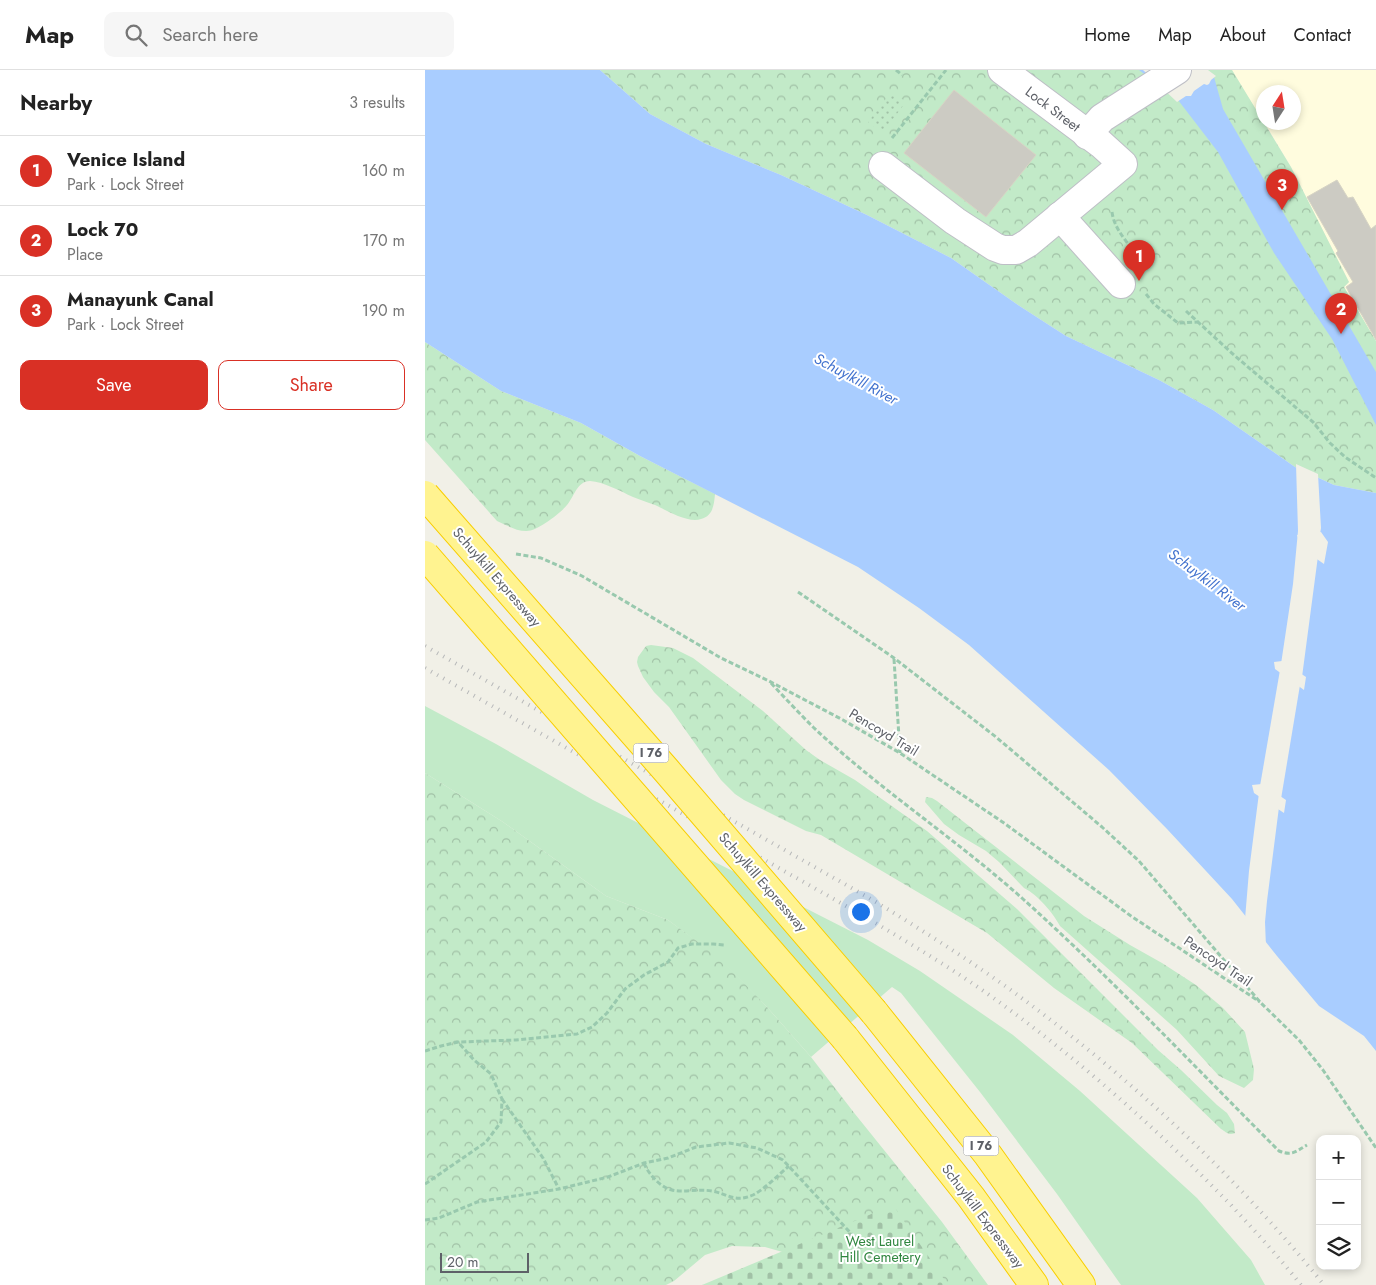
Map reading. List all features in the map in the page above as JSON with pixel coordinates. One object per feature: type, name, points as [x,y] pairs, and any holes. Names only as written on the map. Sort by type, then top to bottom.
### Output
[{"type":"highway","name":"Schuylkill Expressway","points":[[425,495],[666,770],[874,1012],[988,1155],[1081,1285]]},
{"type":"highway","name":"Schuylkill Expressway","points":[[425,555],[845,1038],[971,1196],[1034,1285]]},
{"type":"street","name":"Lock Street","points":[[1002,70],[1087,134],[1102,118],[1167,77]]},
{"type":"street","points":[[883,166],[955,221],[995,247],[1003,250],[1016,250],[1028,243],[1123,164],[1087,134]]},
{"type":"street","points":[[1060,216],[1121,284]]},
{"type":"path","points":[[897,70],[902,75]]},
{"type":"path","points":[[891,140],[946,70]]},
{"type":"path","points":[[1186,311],[1235,356],[1313,422],[1330,444],[1345,457],[1376,478]]},
{"type":"path","name":"Pencoyd Trail","points":[[513,554],[541,558],[582,576],[721,658],[843,720],[900,753],[1004,823],[1131,916],[1260,1002]]},
{"type":"path","name":"Pencoyd Trail","points":[[798,592],[894,658],[996,737],[1103,827],[1139,861],[1260,1002],[1299,1040],[1317,1062],[1376,1148]]},
{"type":"path","points":[[894,658],[900,753]]},
{"type":"path","points":[[769,681],[813,726],[854,762],[967,851],[1024,900],[1140,1010],[1279,1150],[1287,1154],[1298,1151],[1307,1145]]},
{"type":"path","points":[[425,1051],[458,1042],[515,1040],[577,1034],[592,1027],[607,1013],[625,989],[644,975],[668,962],[678,948],[692,944],[731,946]]},
{"type":"path","points":[[458,1042],[474,1060],[491,1074],[503,1100],[543,1158],[559,1189]]},
{"type":"path","points":[[425,1184],[486,1142],[501,1122],[503,1100]]},
{"type":"path","points":[[425,1220],[439,1218],[477,1202],[559,1189],[608,1176],[644,1163],[668,1158],[696,1147],[729,1142],[757,1148],[783,1160],[834,1217],[859,1241]]},
{"type":"path","points":[[644,1163],[645,1168],[658,1183],[674,1192],[713,1191],[741,1199],[754,1194],[789,1166]]},
{"type":"shaded area","points":[[1232,70],[1376,70],[1376,341],[1344,287],[1349,282],[1291,167],[1269,130],[1301,130],[1301,85],[1256,85],[1256,110]]},
{"type":"green space","points":[[600,70],[1232,70],[1256,109],[1256,130],[1268,130],[1291,167],[1349,282],[1344,287],[1376,341],[1376,493],[1334,485],[1295,467],[1213,410],[1159,380],[1066,336],[951,258],[867,215],[781,175],[706,144],[650,114]]},
{"type":"green space","points":[[892,91],[906,102],[882,133],[868,122]]},
{"type":"green space","points":[[425,342],[501,391],[581,423],[640,456],[715,494],[710,513],[705,518],[690,520],[606,485],[590,481],[579,486],[567,505],[559,513],[536,528],[522,531],[497,521],[425,440]]},
{"type":"green space","points":[[646,646],[673,648],[693,658],[763,711],[806,750],[855,780],[927,831],[1017,909],[1158,1050],[1227,1113],[1234,1124],[1235,1133],[1229,1134],[1221,1129],[1132,1043],[1054,988],[987,933],[821,835],[806,831],[735,794],[721,780],[669,707],[654,692],[643,677],[637,662],[638,657]]},
{"type":"green space","points":[[425,706],[496,744],[593,800],[868,940],[920,971],[1013,1035],[1080,1091],[1197,1198],[1251,1260],[1265,1285],[1121,1285],[1057,1194],[980,1092],[901,993],[892,987],[811,1057],[767,1007],[720,959],[668,920],[606,896],[503,822],[425,773]]},
{"type":"green space","points":[[425,773],[503,822],[606,896],[668,920],[720,958],[811,1057],[942,1222],[988,1285],[841,1285],[800,1257],[765,1247],[732,1246],[705,1255],[674,1281],[666,1285],[425,1285]]},
{"type":"green space","points":[[926,797],[937,801],[1084,916],[1196,985],[1223,1008],[1245,1032],[1254,1069],[1253,1080],[1244,1088],[1219,1076],[1177,1030],[1060,926],[1045,905],[1024,888],[999,862],[986,851],[944,824],[925,802]]},
{"type":"green space","name":"West Laurel Hill Cemetery","points":[[893,1205],[948,1285],[702,1285]]},
{"type":"water","name":"Schuylkill River","points":[[425,70],[600,70],[650,114],[706,144],[781,175],[867,215],[951,258],[1066,336],[1159,380],[1213,410],[1295,467],[1334,485],[1376,493],[1376,1051],[1364,1036],[1319,1006],[1232,899],[1109,770],[969,645],[919,608],[858,567],[640,456],[581,423],[501,391],[425,342]],"holes":[[[1321,532],[1328,542],[1324,564],[1301,548],[1297,535]],[[1282,661],[1306,677],[1304,690],[1275,669],[1274,662]],[[1262,784],[1286,800],[1284,813],[1254,793],[1252,785]]]},
{"type":"water","points":[[1139,70],[1203,70],[1214,77],[1223,109],[1376,372],[1376,425],[1332,339],[1274,253],[1218,152],[1178,100]]},
{"type":"pier","points":[[1143,70],[1208,70],[1216,76],[1209,84],[1204,84],[1194,91],[1191,96],[1186,96],[1177,102]]},
{"type":"pier","points":[[1296,464],[1318,474],[1321,528],[1320,534],[1300,536],[1303,546],[1318,556],[1302,677],[1281,664],[1293,584],[1298,531]]},
{"type":"pier","points":[[1280,670],[1300,685],[1281,799],[1260,786]]},
{"type":"pier","points":[[1259,793],[1279,807],[1265,922],[1266,947],[1245,919]]},
{"type":"building","points":[[954,90],[1036,155],[986,217],[904,153]]},
{"type":"building","points":[[1337,180],[1348,198],[1353,197],[1371,229],[1376,225],[1376,340],[1346,287],[1353,282],[1336,253],[1338,251],[1307,197]]},
{"type":"railway","points":[[425,646],[871,899],[940,942],[1008,988],[1094,1054],[1176,1126],[1253,1203],[1324,1285]]},
{"type":"railway","points":[[425,668],[862,915],[982,990],[1060,1048],[1147,1123],[1229,1203],[1301,1285]]},
{"type":"place","name":"Manayunk Canal","points":[[1282,210]]},
{"type":"place","name":"Venice Island","points":[[1139,281]]},
{"type":"place","name":"Lock 70","points":[[1341,334]]}]
